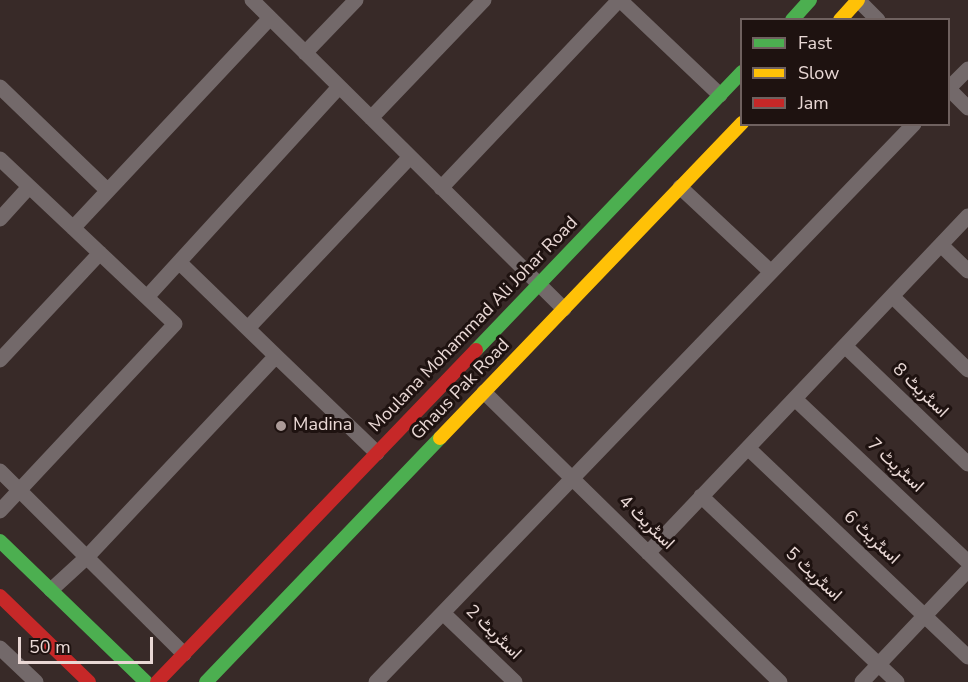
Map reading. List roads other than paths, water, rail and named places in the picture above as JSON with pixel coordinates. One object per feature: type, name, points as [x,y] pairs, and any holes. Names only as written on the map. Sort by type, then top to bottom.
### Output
[{"type":"main road","points":[[794,18],[810,0]]},
{"type":"main road","points":[[842,18],[858,0]]},
{"type":"main road","name":"Moulana Mohammad Ali Johar Road","points":[[157,682],[740,73]]},
{"type":"main road","name":"Ghaus Pak Road","points":[[206,682],[740,124]]},
{"type":"main road","points":[[0,541],[146,682]]},
{"type":"main road","points":[[0,596],[89,682]]},
{"type":"street","points":[[252,0],[564,309]]},
{"type":"street","points":[[305,53],[356,0]]},
{"type":"street","points":[[371,118],[484,0]]},
{"type":"street","points":[[441,188],[619,0],[720,95]]},
{"type":"street","points":[[858,0],[876,18]]},
{"type":"street","points":[[73,228],[270,18]]},
{"type":"street","points":[[950,87],[968,69]]},
{"type":"street","points":[[0,87],[107,190]]},
{"type":"street","points":[[147,297],[339,87]]},
{"type":"street","points":[[950,89],[968,108]]},
{"type":"street","points":[[376,682],[912,126]]},
{"type":"street","points":[[248,328],[410,157]]},
{"type":"street","points":[[0,159],[175,324],[0,511]]},
{"type":"street","points":[[0,219],[30,187]]},
{"type":"street","points":[[680,187],[771,272]]},
{"type":"street","points":[[648,553],[968,216]]},
{"type":"street","points":[[941,245],[968,271]]},
{"type":"street","points":[[0,360],[100,253]]},
{"type":"street","points":[[179,262],[377,453]]},
{"type":"street","points":[[892,297],[968,370]]},
{"type":"street","name":"اسٹریٹ 8","points":[[844,346],[968,464]]},
{"type":"street","points":[[51,590],[87,557],[276,356]]},
{"type":"street","name":"اسٹریٹ 4","points":[[484,392],[780,682]]},
{"type":"street","name":"اسٹریٹ 7","points":[[795,399],[968,562]]},
{"type":"street","name":"اسٹریٹ 6","points":[[748,448],[968,657]]},
{"type":"street","points":[[0,471],[184,654]]},
{"type":"street","name":"اسٹریٹ 5","points":[[701,496],[897,682]]},
{"type":"street","points":[[862,682],[968,570]]},
{"type":"street","name":"اسٹریٹ 2","points":[[443,613],[515,682]]},
{"type":"street","points":[[0,648],[36,682]]},
{"type":"place","name":"Madina","points":[[281,426]]}]
